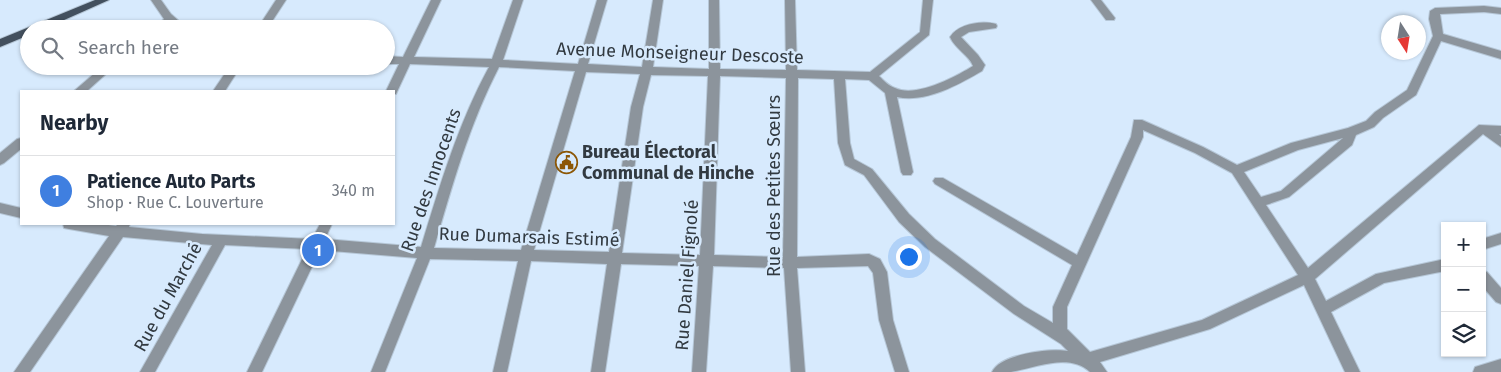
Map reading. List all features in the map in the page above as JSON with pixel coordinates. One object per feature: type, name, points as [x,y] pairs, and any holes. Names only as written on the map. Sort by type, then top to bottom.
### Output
[{"type":"main road","points":[[55,20],[103,0]]},
{"type":"main road","points":[[0,43],[20,35]]},
{"type":"street","points":[[156,0],[158,5],[172,19]]},
{"type":"street","points":[[268,20],[280,0]]},
{"type":"street","points":[[392,90],[405,60],[436,0]]},
{"type":"street","name":"Rue des Innocents","points":[[378,372],[426,252],[458,146],[479,95],[496,63],[518,0]]},
{"type":"street","points":[[500,372],[526,256],[602,0]]},
{"type":"street","points":[[598,372],[637,107],[647,71],[658,0]]},
{"type":"street","name":"Rue Daniel Fignolé","points":[[699,372],[707,259],[715,73],[714,0]]},
{"type":"street","name":"Rue des Petites Sœurs","points":[[790,0],[792,75],[790,263],[798,372]]},
{"type":"street","points":[[928,0],[925,33],[872,76],[890,91],[903,95],[915,95],[978,68],[979,65],[976,58],[957,42],[955,37],[964,30],[992,26]]},
{"type":"street","points":[[1096,0],[1110,18]]},
{"type":"street","points":[[1236,170],[1295,146],[1351,132],[1370,124],[1379,115],[1412,92],[1438,36],[1434,19],[1435,11],[1484,9],[1501,11]]},
{"type":"street","points":[[1438,36],[1497,53]]},
{"type":"street","name":"Avenue Monseigneur Descoste","points":[[395,60],[647,71],[872,76]]},
{"type":"street","points":[[81,90],[99,75]]},
{"type":"street","points":[[220,90],[230,75]]},
{"type":"street","points":[[839,75],[844,143],[849,162],[868,172],[904,218],[930,243],[1019,310],[1066,339]]},
{"type":"street","points":[[890,91],[907,172]]},
{"type":"street","points":[[1100,372],[1066,339],[1060,330],[1060,307],[1137,137],[1138,123],[1199,150],[1236,170],[1306,277],[1353,372]]},
{"type":"street","points":[[999,372],[1013,364],[1048,356],[1086,360],[1205,325],[1306,277],[1483,128],[1501,130]]},
{"type":"street","points":[[1483,128],[1501,143]]},
{"type":"street","points":[[1258,203],[1285,194],[1348,142],[1351,132]]},
{"type":"street","points":[[0,160],[20,143]]},
{"type":"street","points":[[939,181],[1080,263]]},
{"type":"street","points":[[0,208],[20,213]]},
{"type":"street","name":"Rue Dumarsais Estimé","points":[[87,225],[123,227],[221,241],[370,246],[426,252],[790,263],[869,260],[875,263],[880,272],[886,320],[902,372]]},
{"type":"street","points":[[254,372],[326,225]]},
{"type":"street","points":[[21,372],[123,227]]},
{"type":"street","points":[[1486,244],[1501,238]]},
{"type":"street","name":"Rue du Marché","points":[[147,372],[221,241]]},
{"type":"street","points":[[1323,310],[1381,278],[1441,265]]},
{"type":"street","points":[[1486,281],[1501,298]]},
{"type":"place","name":"Bureau Électoral Communal de Hinche","points":[[566,162]]},
{"type":"place","name":"Patience Auto Parts","points":[[318,250]]}]
